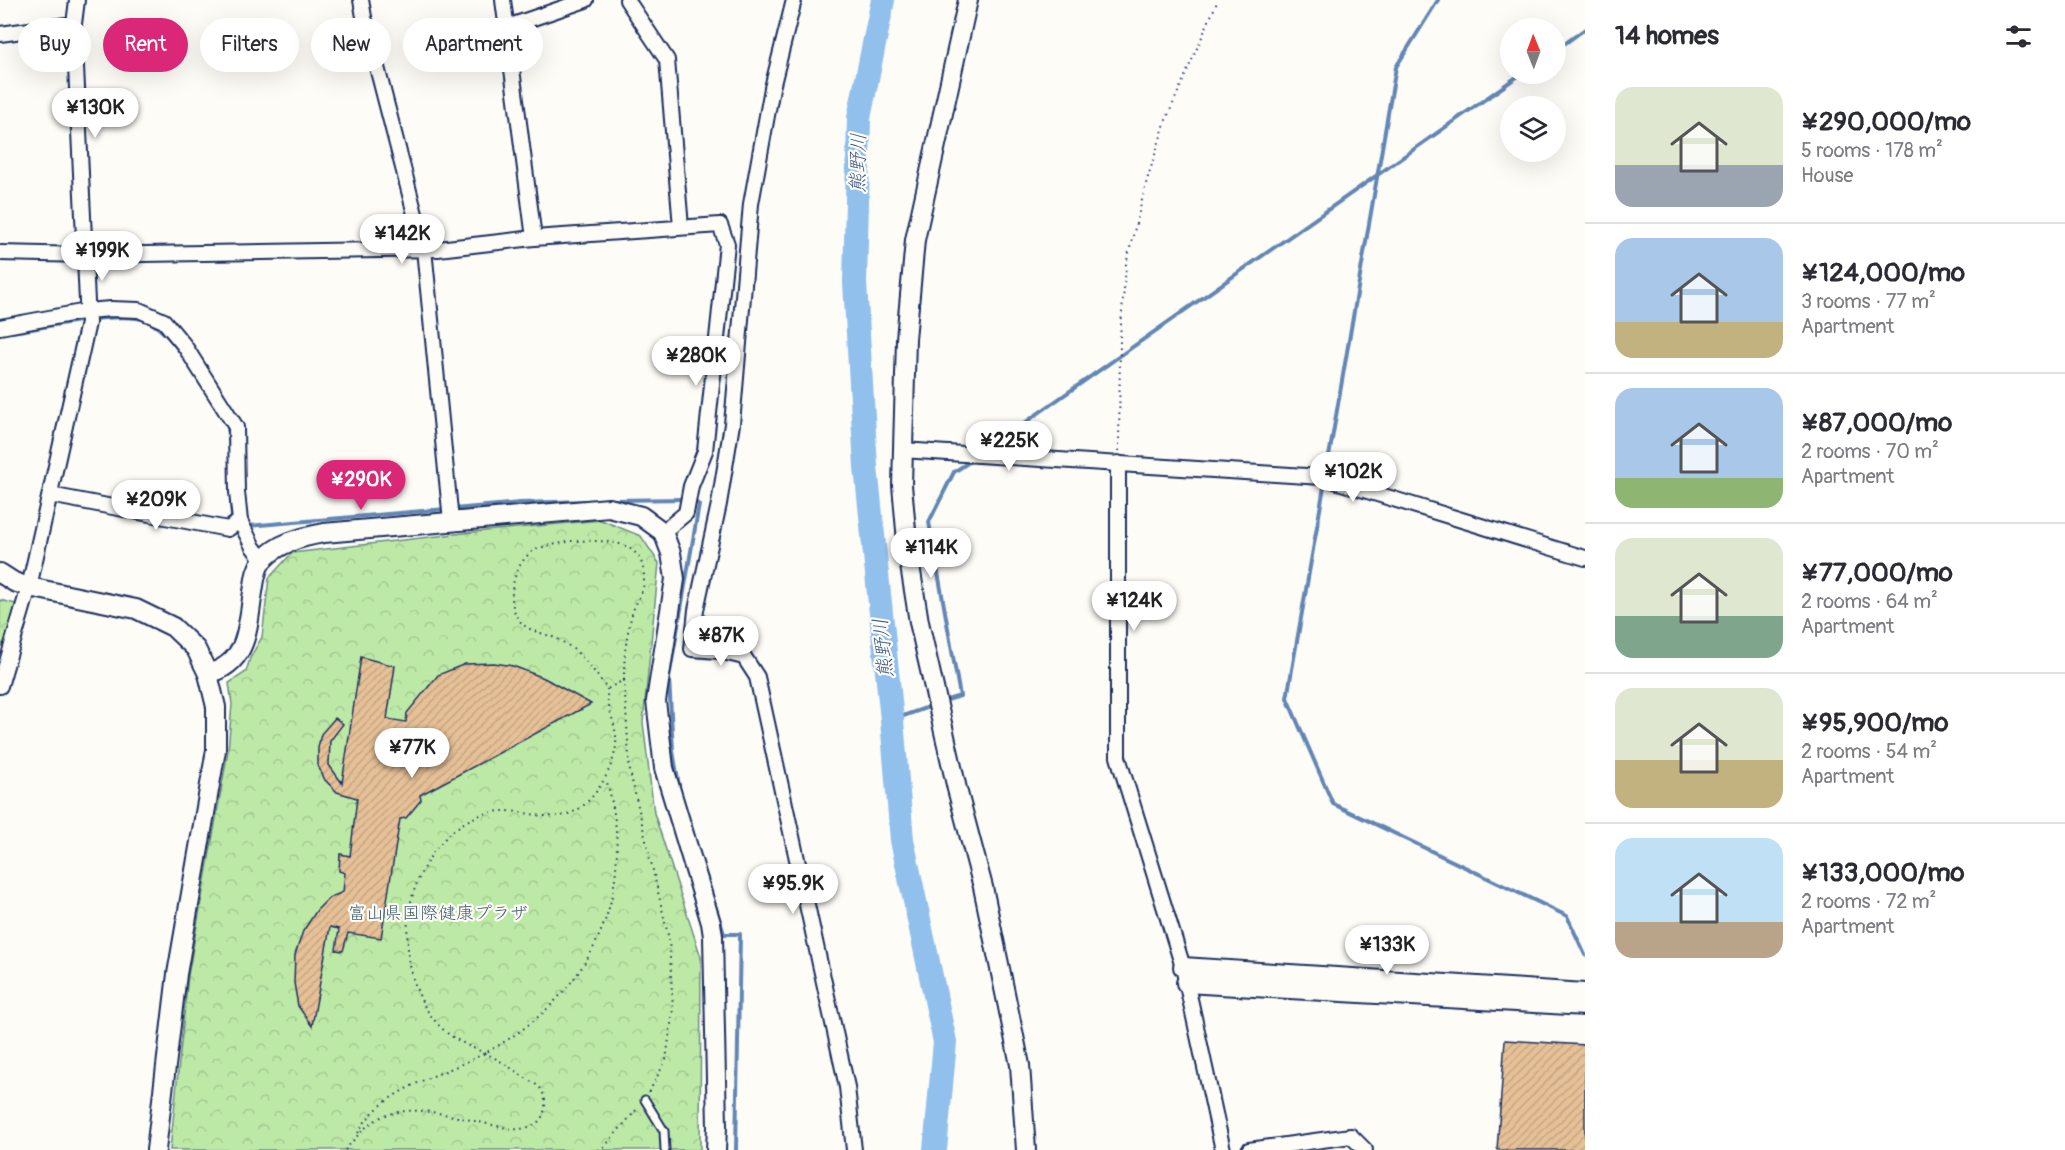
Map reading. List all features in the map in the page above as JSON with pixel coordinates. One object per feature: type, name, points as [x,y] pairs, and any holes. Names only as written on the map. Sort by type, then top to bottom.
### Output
[{"type":"street","points":[[75,18],[77,0]]},
{"type":"street","points":[[362,0],[364,16],[424,249],[451,521]]},
{"type":"street","points":[[502,0],[505,18]]},
{"type":"street","points":[[533,18],[586,0]]},
{"type":"street","points":[[627,0],[667,60],[681,227]]},
{"type":"street","points":[[794,0],[772,88],[751,204],[732,424],[719,504],[696,610],[692,649],[719,651],[744,657],[757,676],[847,1087],[854,1150]]},
{"type":"street","points":[[968,0],[915,240],[906,339],[902,485],[908,553],[919,622],[957,789],[983,887],[1020,1065],[1026,1150]]},
{"type":"street","points":[[0,34],[18,32]]},
{"type":"street","points":[[0,686],[29,587],[88,316],[76,72]]},
{"type":"street","points":[[513,72],[534,238]]},
{"type":"street","points":[[0,253],[85,255],[424,249],[534,238],[720,225],[727,244],[705,451],[691,486],[686,513],[663,532]]},
{"type":"street","points":[[0,327],[139,310],[164,321],[184,345],[236,427],[240,521],[253,547],[263,560]]},
{"type":"street","points":[[902,450],[1322,477],[1585,558]]},
{"type":"street","points":[[1118,463],[1118,757],[1185,975],[1223,1150]]},
{"type":"street","points":[[50,495],[228,528],[240,521]]},
{"type":"street","points":[[208,674],[229,666],[242,649],[248,627],[256,572],[263,560],[283,544],[324,533],[609,508],[641,516],[663,532],[671,553],[675,579],[656,701],[664,768],[713,936],[716,1150]]},
{"type":"street","points":[[0,573],[14,582],[29,587],[136,609],[173,627],[196,649],[208,674],[216,707],[216,750],[177,974],[156,1150]]},
{"type":"street","points":[[1185,975],[1585,993]]},
{"type":"street","points":[[1185,975],[1585,1006]]},
{"type":"street","points":[[1249,1150],[1351,1136],[1365,1150]]},
{"type":"lane","points":[[645,1100],[664,1131],[665,1150]]},
{"type":"path","points":[[1118,463],[1120,337],[1126,264],[1147,180],[1166,120],[1218,0]]},
{"type":"path","points":[[345,1150],[365,1126],[390,1114],[420,1110],[518,1130],[535,1125],[543,1116],[546,1101],[539,1087],[485,1053],[456,1039],[436,1022],[416,990],[408,949],[408,918],[415,889],[429,857],[450,832],[474,818],[498,811],[524,812],[547,817],[569,814],[587,802],[606,778],[616,746],[613,717],[606,699],[607,689],[586,659],[560,640],[525,627],[516,615],[512,598],[514,577],[521,561],[535,550],[571,541],[609,541],[630,548],[641,561],[644,582],[633,610],[624,652],[630,772],[669,939],[673,1010],[666,1060],[645,1100],[605,1146],[598,1150]]},
{"type":"path","points":[[607,689],[624,680]]},
{"type":"path","points":[[356,1138],[365,1119],[388,1100],[420,1082],[485,1053],[533,1023],[560,996],[586,962],[601,931],[612,898],[618,863],[614,804],[606,778]]},
{"type":"green space","name":"富山県国際健康プラザ","points":[[601,520],[641,536],[659,563],[643,722],[654,813],[701,957],[700,1150],[170,1150],[188,976],[228,751],[232,704],[229,683],[246,672],[250,658],[262,637],[269,578],[292,553]]},
{"type":"green space","points":[[0,600],[16,604],[7,640],[0,646]]},
{"type":"building","points":[[361,657],[395,666],[387,719],[406,722],[407,713],[438,675],[465,664],[494,663],[513,666],[544,678],[591,704],[420,795],[421,800],[406,818],[400,819],[381,938],[348,933],[343,951],[336,950],[339,929],[330,927],[312,1026],[298,1006],[294,983],[295,955],[303,931],[317,910],[329,898],[343,892],[345,873],[339,871],[340,854],[350,856],[357,798],[337,792],[325,780],[318,766],[318,748],[321,734],[335,718],[343,724],[330,741],[329,765],[342,783]]},
{"type":"building","points":[[1505,1040],[1585,1045],[1585,1150],[1497,1150]]},
{"type":"waterway","name":"熊野川","points":[[883,0],[859,118],[855,283],[866,467],[902,840],[945,1042],[935,1150]]},
{"type":"waterway","points":[[1326,474],[1396,67],[1438,0]]},
{"type":"waterway","points":[[1566,43],[1585,29]]},
{"type":"waterway","points":[[986,450],[1507,84]]},
{"type":"waterway","points":[[10,332],[101,318],[136,318],[148,321],[160,330],[171,340],[189,364]]},
{"type":"waterway","points":[[228,426],[230,451]]},
{"type":"waterway","points":[[944,701],[960,696],[929,522],[954,472],[972,460]]},
{"type":"waterway","points":[[1325,481],[1287,698],[1333,804],[1567,916],[1585,955]]},
{"type":"waterway","points":[[613,500],[686,499]]},
{"type":"waterway","points":[[680,792],[673,751],[669,678],[699,505],[693,500]]},
{"type":"waterway","points":[[231,501],[232,519],[236,521]]},
{"type":"waterway","points":[[454,509],[520,503],[587,501]]},
{"type":"waterway","points":[[248,526],[446,509]]},
{"type":"waterway","points":[[892,720],[934,705]]},
{"type":"waterway","points":[[706,876],[724,934],[740,934],[736,1150]]}]
